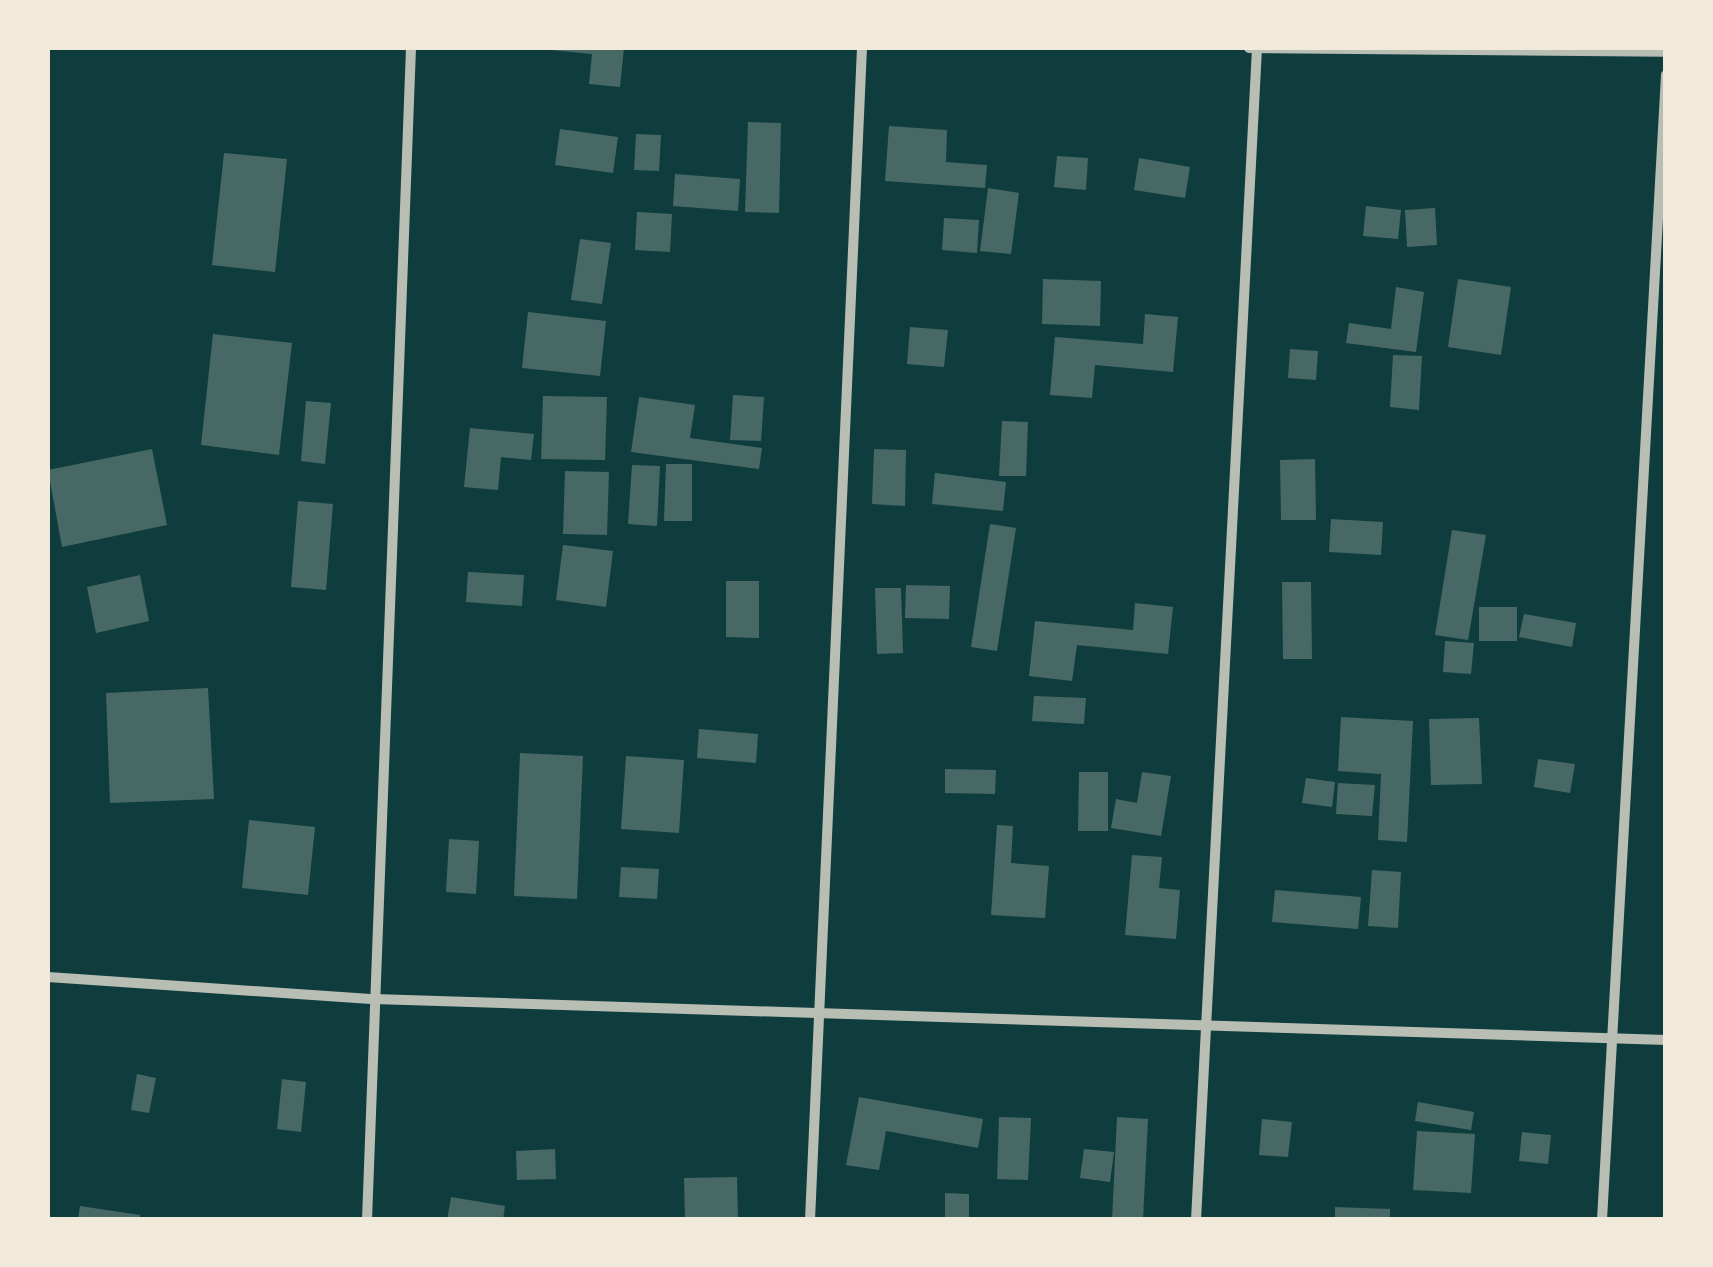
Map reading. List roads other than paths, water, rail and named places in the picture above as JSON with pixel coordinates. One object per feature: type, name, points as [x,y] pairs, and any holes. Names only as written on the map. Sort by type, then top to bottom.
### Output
[{"type":"street","points":[[368,1220],[411,48]]},
{"type":"street","points":[[810,1220],[862,48]]},
{"type":"street","points":[[1249,48],[1666,52]]},
{"type":"street","points":[[1196,1220],[1257,48]]},
{"type":"street","points":[[1602,1220],[1609,1036],[1666,75]]},
{"type":"street","points":[[48,977],[374,999],[1666,1040]]}]
